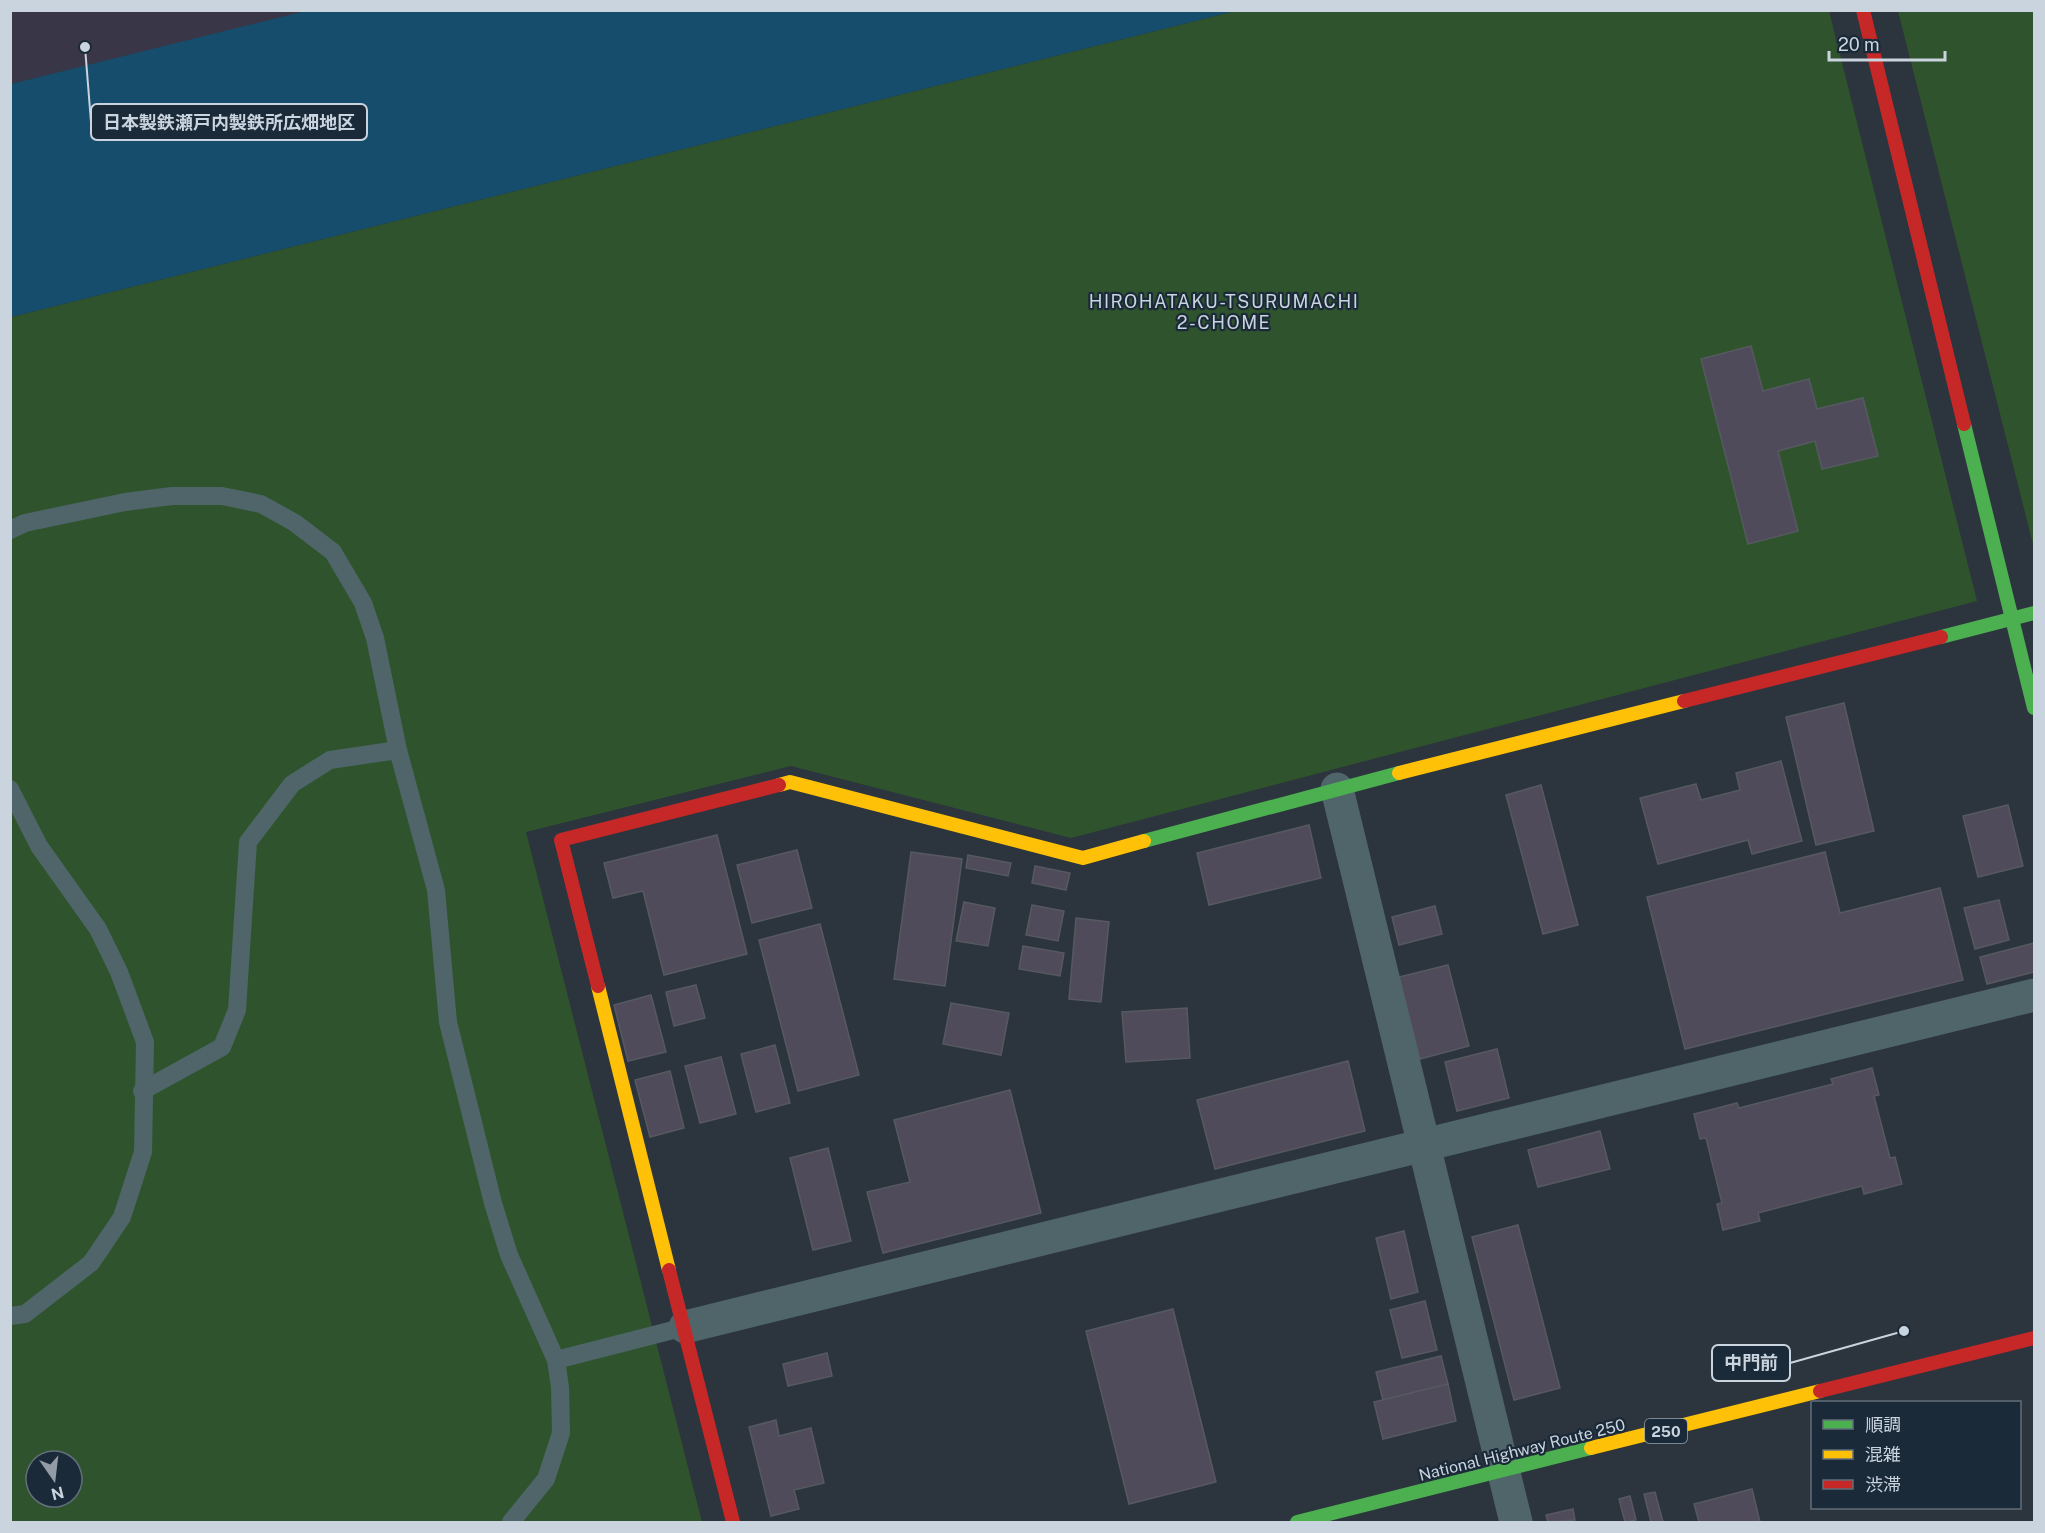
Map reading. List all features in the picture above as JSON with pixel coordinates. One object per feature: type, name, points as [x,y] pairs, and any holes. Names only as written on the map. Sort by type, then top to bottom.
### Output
[{"type":"main road","points":[[1863,10],[2034,708]]},
{"type":"main road","points":[[732,1522],[685,1327],[561,840],[790,782],[1083,858],[1337,789],[2034,613]]},
{"type":"main road","name":"National Highway Route 250","points":[[1297,1522],[2034,1338]]},
{"type":"street","points":[[1337,789],[1516,1522]]},
{"type":"street","points":[[685,1327],[2034,995]]},
{"type":"lane","points":[[10,530],[25,523],[124,502],[172,496],[232,498],[261,504],[295,523],[333,552],[363,603],[375,638],[398,750],[436,891],[448,1022],[493,1203],[508,1255],[556,1360],[560,1387],[561,1433],[546,1479],[511,1522]]},
{"type":"lane","points":[[142,1091],[222,1047],[237,1010],[248,842],[292,784],[330,760],[398,750]]},
{"type":"lane","points":[[10,789],[39,846],[98,929],[119,972],[145,1042],[142,1091],[143,1152],[122,1217],[91,1263],[25,1314],[10,1316]]},
{"type":"lane","points":[[556,1360],[685,1327]]},
{"type":"shaded area","points":[[11,10],[310,11],[11,84]]},
{"type":"green space","points":[[1235,11],[1829,11],[1977,601],[1071,838],[791,766],[526,832],[702,1522],[11,1522],[11,317]]},
{"type":"green space","points":[[1898,11],[2034,11],[2034,548]]},
{"type":"water","points":[[310,10],[1235,11],[11,317],[11,84]]},
{"type":"building","points":[[1751,346],[1763,391],[1809,379],[1817,409],[1863,398],[1878,456],[1822,469],[1815,441],[1778,451],[1798,531],[1748,544],[1701,359]]},
{"type":"building","points":[[1844,703],[1874,831],[1816,845],[1786,717]]},
{"type":"building","points":[[1781,761],[1802,841],[1752,854],[1748,840],[1658,864],[1640,798],[1696,784],[1701,800],[1740,790],[1736,773]]},
{"type":"building","points":[[1541,785],[1578,925],[1543,934],[1506,795]]},
{"type":"building","points":[[2008,805],[2023,866],[1978,877],[1963,816]]},
{"type":"building","points":[[1309,825],[1321,878],[1209,905],[1197,853]]},
{"type":"building","points":[[717,835],[747,954],[664,975],[643,891],[613,898],[604,863]]},
{"type":"building","points":[[797,850],[812,908],[752,923],[737,865]]},
{"type":"building","points":[[911,852],[962,859],[945,986],[894,979]]},
{"type":"building","points":[[1825,852],[1840,913],[1940,888],[1963,980],[1685,1049],[1647,897]]},
{"type":"building","points":[[968,855],[1011,863],[1008,876],[966,868]]},
{"type":"building","points":[[1035,866],[1070,873],[1066,890],[1032,883]]},
{"type":"building","points":[[1999,900],[2009,940],[1975,949],[1964,908]]},
{"type":"building","points":[[964,902],[995,908],[988,946],[956,941]]},
{"type":"building","points":[[1032,905],[1064,911],[1058,941],[1026,935]]},
{"type":"building","points":[[1435,906],[1442,934],[1399,945],[1392,917]]},
{"type":"building","points":[[1076,918],[1109,922],[1101,1002],[1069,999]]},
{"type":"building","points":[[820,924],[859,1075],[798,1091],[759,940]]},
{"type":"building","points":[[2034,943],[2034,972],[1987,984],[1980,957]]},
{"type":"building","points":[[1023,946],[1064,953],[1060,976],[1019,969]]},
{"type":"building","points":[[1448,965],[1469,1046],[1420,1059],[1399,977]]},
{"type":"building","points":[[696,985],[705,1018],[674,1026],[666,992]]},
{"type":"building","points":[[651,995],[666,1052],[628,1061],[614,1005]]},
{"type":"building","points":[[951,1003],[1009,1013],[1001,1055],[943,1044]]},
{"type":"building","points":[[1187,1008],[1190,1058],[1126,1062],[1122,1012]]},
{"type":"building","points":[[775,1045],[790,1103],[756,1112],[741,1054]]},
{"type":"building","points":[[1497,1049],[1509,1098],[1457,1111],[1445,1062]]},
{"type":"building","points":[[721,1057],[736,1114],[700,1123],[685,1066]]},
{"type":"building","points":[[1348,1061],[1365,1131],[1215,1169],[1197,1100]]},
{"type":"building","points":[[1872,1068],[1879,1095],[1874,1096],[1890,1158],[1895,1157],[1902,1184],[1864,1194],[1862,1186],[1758,1213],[1760,1221],[1723,1230],[1717,1204],[1722,1203],[1706,1138],[1700,1139],[1694,1114],[1737,1103],[1739,1108],[1833,1084],[1831,1079]]},
{"type":"building","points":[[670,1071],[684,1128],[650,1137],[635,1080]]},
{"type":"building","points":[[1010,1090],[1041,1213],[883,1253],[867,1192],[910,1182],[894,1120]]},
{"type":"building","points":[[1600,1131],[1610,1169],[1538,1187],[1528,1150]]},
{"type":"building","points":[[828,1148],[851,1241],[813,1250],[790,1158]]},
{"type":"building","points":[[1518,1225],[1560,1388],[1514,1400],[1472,1237]]},
{"type":"building","points":[[1404,1231],[1418,1292],[1391,1299],[1376,1238]]},
{"type":"building","points":[[1425,1301],[1437,1350],[1402,1358],[1390,1310]]},
{"type":"building","points":[[1173,1309],[1216,1482],[1129,1504],[1086,1331]]},
{"type":"building","points":[[827,1353],[832,1376],[788,1386],[783,1364]]},
{"type":"building","points":[[1441,1356],[1448,1384],[1383,1400],[1376,1372]]},
{"type":"building","points":[[1448,1384],[1456,1421],[1383,1439],[1374,1402]]},
{"type":"building","points":[[776,1420],[779,1436],[811,1428],[824,1483],[794,1490],[799,1509],[771,1516],[749,1427]]},
{"type":"building","points":[[1752,1489],[1760,1522],[1699,1522],[1694,1504]]},
{"type":"building","points":[[1655,1492],[1663,1522],[1651,1522],[1644,1494]]},
{"type":"building","points":[[1630,1496],[1636,1520],[1625,1522],[1619,1499]]},
{"type":"building","points":[[1573,1509],[1575,1520],[1548,1522],[1546,1515]]},
{"type":"traffic: fast","points":[[1964,424],[2034,708]]},
{"type":"traffic: fast","points":[[1941,637],[2034,613]]},
{"type":"traffic: fast","points":[[1144,841],[1399,773]]},
{"type":"traffic: fast","points":[[1297,1522],[1591,1448]]},
{"type":"traffic: slow","points":[[1399,773],[1684,701]]},
{"type":"traffic: slow","points":[[779,785],[790,782],[1083,858],[1144,841]]},
{"type":"traffic: slow","points":[[598,986],[669,1270]]},
{"type":"traffic: slow","points":[[1591,1448],[1820,1391]]},
{"type":"traffic: jam","points":[[1863,10],[1964,424]]},
{"type":"traffic: jam","points":[[1684,701],[1941,637]]},
{"type":"traffic: jam","points":[[598,986],[561,840],[779,785]]},
{"type":"traffic: jam","points":[[669,1270],[733,1522]]},
{"type":"traffic: jam","points":[[1820,1391],[2034,1338]]},
{"type":"place","name":"日本製鉄瀬戸内製鉄所広畑地区","points":[[85,47]]},
{"type":"place","name":"中門前","points":[[1904,1331]]},
{"type":"district","name":"HIROHATAKU-TSURUMACHI 2-CHOME","points":[[1224,311]]}]
